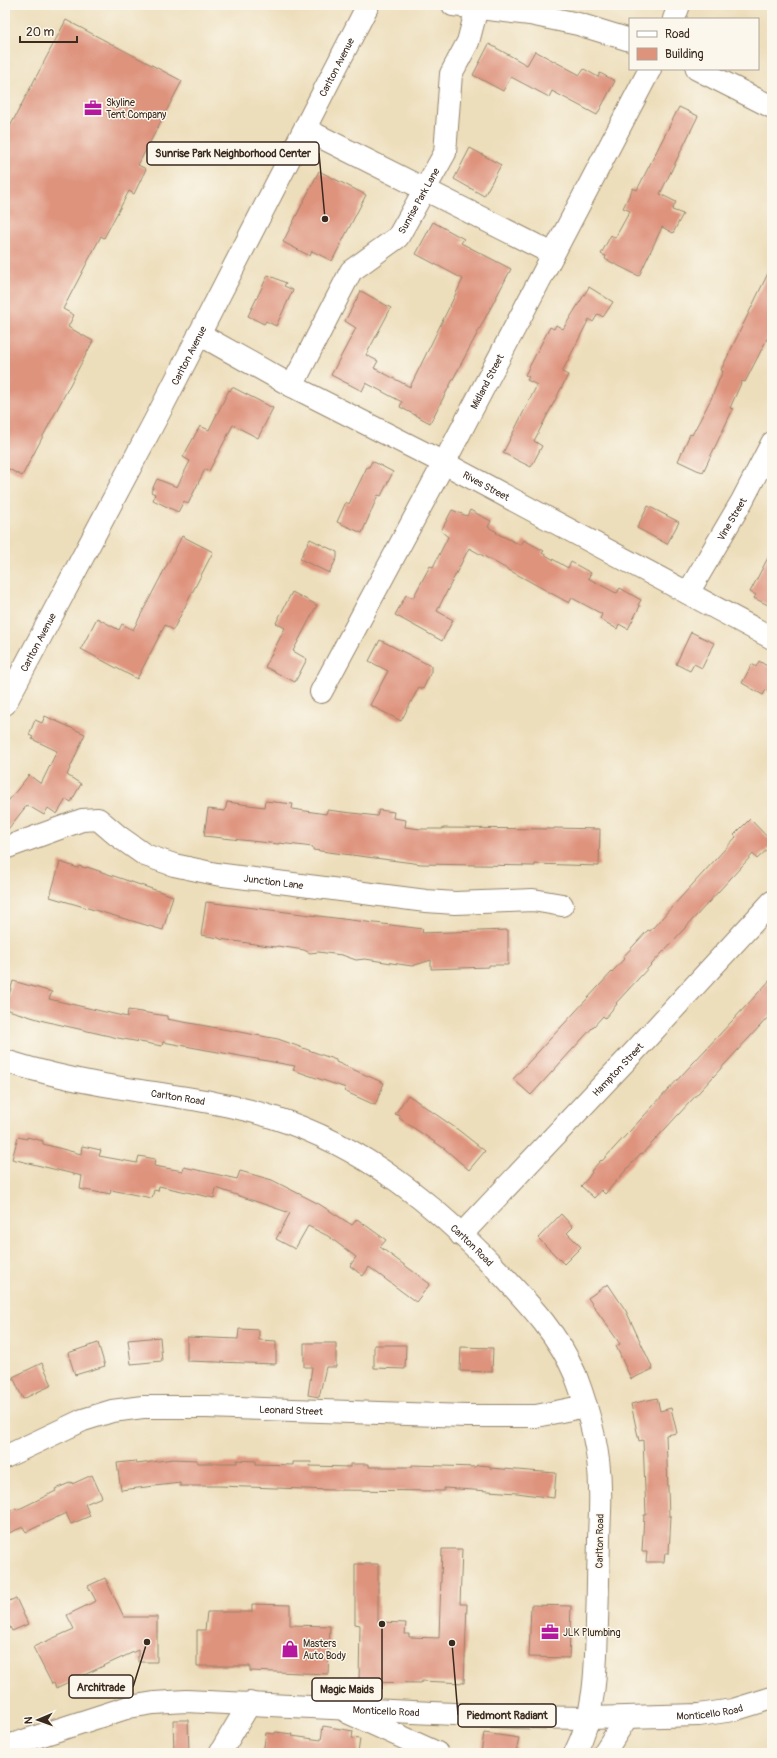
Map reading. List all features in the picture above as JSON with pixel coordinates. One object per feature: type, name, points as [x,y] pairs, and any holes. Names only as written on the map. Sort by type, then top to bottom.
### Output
[{"type":"street","name":"Carlton Avenue","points":[[5,704],[305,130],[368,5]]},
{"type":"street","points":[[453,5],[536,16],[578,24],[629,40]]},
{"type":"street","points":[[674,18],[679,5]]},
{"type":"street","name":"Sunrise Park Lane","points":[[292,386],[351,271],[398,237],[446,153],[451,74],[468,42],[477,8]]},
{"type":"street","name":"Midland Street","points":[[321,692],[444,463],[649,70]]},
{"type":"street","points":[[699,70],[772,107]]},
{"type":"street","points":[[305,130],[553,254]]},
{"type":"street","name":"Rives Street","points":[[199,334],[292,386],[444,463],[772,638]]},
{"type":"street","name":"Vine Street","points":[[688,593],[742,500],[772,443]]},
{"type":"street","name":"Junction Lane","points":[[5,848],[82,820],[98,819],[118,836],[145,855],[174,865],[216,874],[426,901],[455,903],[533,900],[562,905]]},
{"type":"street","name":"Hampton Street","points":[[461,1235],[634,1053],[772,902]]},
{"type":"street","name":"Carlton Road","points":[[5,1061],[52,1074],[101,1085],[226,1106],[272,1117],[316,1134],[356,1153],[414,1192],[490,1262],[536,1311],[557,1340],[574,1372],[586,1406],[596,1443],[600,1487],[596,1662],[589,1718],[575,1753]]},
{"type":"street","name":"Leonard Street","points":[[5,1457],[83,1420],[112,1411],[143,1407],[207,1407],[466,1416],[536,1416],[586,1406]]},
{"type":"street","name":"Monticello Road","points":[[5,1747],[129,1707],[154,1703],[186,1701],[250,1703],[517,1717],[589,1718],[699,1715],[733,1710],[772,1698]]},
{"type":"street","points":[[220,1753],[250,1703]]},
{"type":"street","points":[[335,1707],[436,1753]]},
{"type":"street","points":[[604,1753],[627,1717]]},
{"type":"building","points":[[66,20],[182,81],[138,165],[146,169],[134,194],[129,191],[104,238],[101,236],[63,309],[74,315],[68,327],[93,341],[22,476],[5,467],[5,136]]},
{"type":"building","points":[[489,44],[527,65],[535,51],[580,75],[584,69],[598,77],[600,73],[615,81],[597,115],[552,91],[549,97],[511,77],[503,91],[473,75]]},
{"type":"building","points":[[679,107],[698,116],[660,194],[676,202],[672,210],[683,214],[673,233],[662,227],[639,276],[605,259],[606,256],[601,254],[611,235],[615,238],[630,211],[623,208],[633,188],[637,190]]},
{"type":"building","points":[[470,148],[501,165],[484,196],[454,179]]},
{"type":"building","points":[[319,171],[366,195],[332,261],[312,251],[310,256],[283,242]]},
{"type":"building","points":[[433,222],[464,239],[461,243],[511,269],[430,423],[400,407],[402,402],[366,383],[362,391],[331,375],[356,328],[345,321],[361,291],[391,308],[366,355],[378,361],[374,368],[410,387],[463,279],[416,254]]},
{"type":"building","points":[[772,265],[772,329],[745,382],[742,381],[730,408],[733,409],[703,472],[697,470],[678,461],[690,434],[692,435],[711,399],[723,371],[721,370]]},
{"type":"building","points":[[268,275],[286,283],[284,286],[293,290],[276,326],[266,321],[264,324],[248,316]]},
{"type":"building","points":[[589,287],[613,302],[603,317],[598,314],[593,322],[589,319],[562,372],[568,375],[534,441],[542,446],[531,467],[503,453],[537,385],[527,380],[529,377],[525,375],[550,327],[554,329],[556,325],[563,329]]},
{"type":"building","points":[[232,387],[273,408],[258,438],[233,425],[209,471],[205,469],[188,504],[184,501],[178,512],[153,500],[155,494],[151,492],[157,479],[177,487],[190,461],[183,457],[200,426],[209,430],[229,390],[230,391]]},
{"type":"building","points":[[372,461],[393,472],[381,496],[378,495],[362,533],[337,522],[346,502],[349,504],[367,467],[369,467]]},
{"type":"building","points":[[648,506],[679,522],[667,544],[637,528]]},
{"type":"building","points":[[452,510],[467,516],[470,510],[491,521],[488,527],[497,532],[496,533],[521,545],[524,540],[544,551],[542,553],[568,568],[571,562],[591,573],[588,578],[614,592],[617,593],[620,588],[641,600],[638,605],[640,606],[628,629],[619,624],[617,629],[600,619],[602,614],[572,598],[569,603],[469,548],[437,611],[453,620],[442,641],[395,615],[406,595],[413,598],[430,566],[433,567],[448,537],[441,531]]},
{"type":"building","points":[[182,536],[213,552],[173,630],[165,625],[137,679],[81,649],[97,618],[119,630],[122,624],[133,630]]},
{"type":"building","points":[[310,539],[337,552],[337,558],[329,573],[300,559]]},
{"type":"building","points":[[772,550],[772,607],[754,598],[756,595],[750,592]]},
{"type":"building","points":[[292,592],[317,605],[293,651],[307,659],[295,682],[265,667],[285,628],[276,623]]},
{"type":"building","points":[[691,632],[714,643],[702,668],[694,664],[690,671],[676,664]]},
{"type":"building","points":[[380,640],[431,666],[431,672],[423,689],[419,687],[401,721],[370,705],[388,671],[369,661]]},
{"type":"building","points":[[759,661],[772,669],[772,694],[766,690],[763,695],[742,683],[752,664],[756,667]]},
{"type":"building","points":[[45,716],[85,734],[67,775],[81,784],[71,802],[66,799],[57,814],[48,808],[44,815],[27,805],[5,833],[5,805],[29,775],[41,784],[57,751],[32,739],[33,737],[29,735],[35,720],[42,723]]},
{"type":"building","points":[[265,801],[293,804],[292,809],[326,814],[327,810],[377,816],[379,810],[394,812],[393,818],[406,820],[405,827],[421,829],[600,829],[599,866],[535,864],[535,866],[421,864],[313,850],[313,847],[204,836],[208,809],[225,811],[227,802],[264,807]]},
{"type":"building","points":[[750,819],[772,842],[772,845],[757,859],[753,854],[616,1003],[617,1004],[605,1018],[603,1016],[531,1095],[513,1079],[624,959],[623,957],[648,930],[650,931],[736,837],[734,835]]},
{"type":"building","points":[[60,862],[78,868],[79,866],[87,867],[173,896],[163,930],[50,897]]},
{"type":"building","points":[[206,902],[423,929],[422,933],[508,930],[508,965],[431,969],[431,960],[412,966],[365,959],[356,960],[342,955],[318,952],[310,953],[304,950],[220,939],[201,935]]},
{"type":"building","points":[[772,978],[772,1013],[642,1154],[641,1153],[605,1194],[601,1190],[594,1198],[581,1186],[592,1172],[591,1171]]},
{"type":"building","points":[[13,981],[52,992],[49,999],[127,1017],[128,1010],[167,1016],[167,1019],[278,1039],[336,1060],[336,1062],[384,1083],[375,1105],[344,1091],[346,1088],[293,1070],[295,1066],[163,1042],[162,1046],[118,1038],[44,1021],[5,1009]]},
{"type":"building","points":[[408,1095],[457,1129],[485,1151],[469,1170],[445,1149],[399,1118],[401,1116],[395,1114]]},
{"type":"building","points":[[18,1137],[27,1139],[27,1137],[43,1141],[43,1144],[81,1154],[82,1146],[101,1150],[99,1156],[137,1163],[139,1156],[155,1159],[154,1166],[183,1171],[184,1167],[237,1179],[240,1171],[272,1180],[319,1204],[352,1225],[357,1219],[386,1240],[380,1247],[430,1284],[416,1302],[369,1267],[363,1276],[350,1266],[356,1257],[328,1236],[308,1226],[295,1249],[276,1239],[290,1213],[216,1188],[214,1198],[159,1186],[158,1191],[154,1190],[152,1198],[111,1190],[110,1194],[80,1189],[82,1176],[12,1159]]},
{"type":"building","points":[[561,1214],[573,1227],[567,1233],[581,1247],[564,1264],[538,1238]]},
{"type":"building","points":[[608,1284],[626,1311],[653,1369],[631,1379],[616,1346],[620,1344],[588,1298]]},
{"type":"building","points":[[239,1329],[259,1330],[259,1340],[276,1341],[276,1364],[187,1361],[187,1337],[238,1339]]},
{"type":"building","points":[[160,1337],[162,1361],[131,1364],[128,1340]]},
{"type":"building","points":[[98,1343],[105,1366],[75,1375],[68,1353]]},
{"type":"building","points":[[304,1343],[336,1343],[336,1367],[326,1367],[319,1397],[308,1395],[312,1367],[304,1367]]},
{"type":"building","points":[[374,1345],[406,1345],[405,1369],[374,1368]]},
{"type":"building","points":[[461,1347],[493,1348],[492,1372],[460,1371]]},
{"type":"building","points":[[42,1363],[52,1385],[23,1399],[13,1377]]},
{"type":"building","points":[[657,1398],[660,1411],[671,1408],[677,1433],[666,1435],[669,1516],[671,1516],[669,1553],[665,1553],[664,1562],[646,1562],[647,1552],[642,1552],[644,1515],[646,1515],[643,1440],[639,1441],[631,1404]]},
{"type":"building","points":[[173,1459],[197,1460],[197,1463],[237,1463],[237,1460],[256,1461],[256,1464],[293,1465],[293,1462],[311,1462],[310,1466],[350,1467],[350,1464],[369,1464],[369,1467],[412,1467],[412,1465],[476,1467],[477,1465],[490,1466],[490,1468],[556,1473],[554,1498],[517,1493],[444,1488],[444,1491],[332,1490],[180,1486],[180,1483],[121,1490],[117,1463],[136,1461],[137,1464]]},
{"type":"building","points":[[92,1475],[102,1497],[85,1504],[90,1516],[71,1524],[66,1513],[26,1532],[23,1527],[9,1533],[5,1525],[5,1513],[16,1508],[17,1510],[56,1491],[55,1489],[72,1482],[72,1484]]},
{"type":"building","points":[[442,1549],[462,1549],[460,1604],[467,1604],[464,1683],[422,1681],[421,1683],[359,1682],[360,1625],[355,1624],[355,1564],[378,1564],[378,1622],[406,1623],[405,1634],[409,1634],[409,1637],[439,1638]]},
{"type":"building","points":[[105,1578],[124,1617],[157,1617],[157,1662],[138,1662],[138,1650],[56,1688],[54,1683],[52,1684],[33,1647],[74,1629],[67,1615],[96,1601],[88,1586]]},
{"type":"building","points":[[16,1598],[28,1624],[12,1631],[5,1617],[5,1603]]},
{"type":"building","name":"Masters Auto Body","points":[[252,1604],[290,1605],[290,1625],[330,1626],[328,1674],[250,1671],[250,1666],[197,1666],[197,1630],[205,1630],[207,1612],[252,1612]]},
{"type":"building","name":"JLK Plumbing","points":[[531,1605],[571,1606],[569,1658],[529,1657]]},
{"type":"building","points":[[173,1720],[188,1720],[189,1753],[174,1753]]},
{"type":"building","points":[[323,1726],[353,1731],[352,1738],[360,1739],[358,1753],[263,1753],[266,1733],[275,1734],[275,1732],[293,1734],[292,1736],[321,1740]]},
{"type":"building","points":[[484,1733],[519,1738],[516,1753],[481,1753]]},
{"type":"place","name":"Skyline Tent Company","points":[[93,108]]},
{"type":"place","name":"Sunrise Park Neighborhood Center","points":[[325,219]]},
{"type":"place","name":"Magic Maids","points":[[382,1624]]},
{"type":"place","name":"JLK Plumbing","points":[[550,1632]]},
{"type":"place","name":"Architrade","points":[[147,1642]]},
{"type":"place","name":"Piedmont Radiant","points":[[452,1643]]},
{"type":"place","name":"Masters Auto Body","points":[[290,1649]]}]
